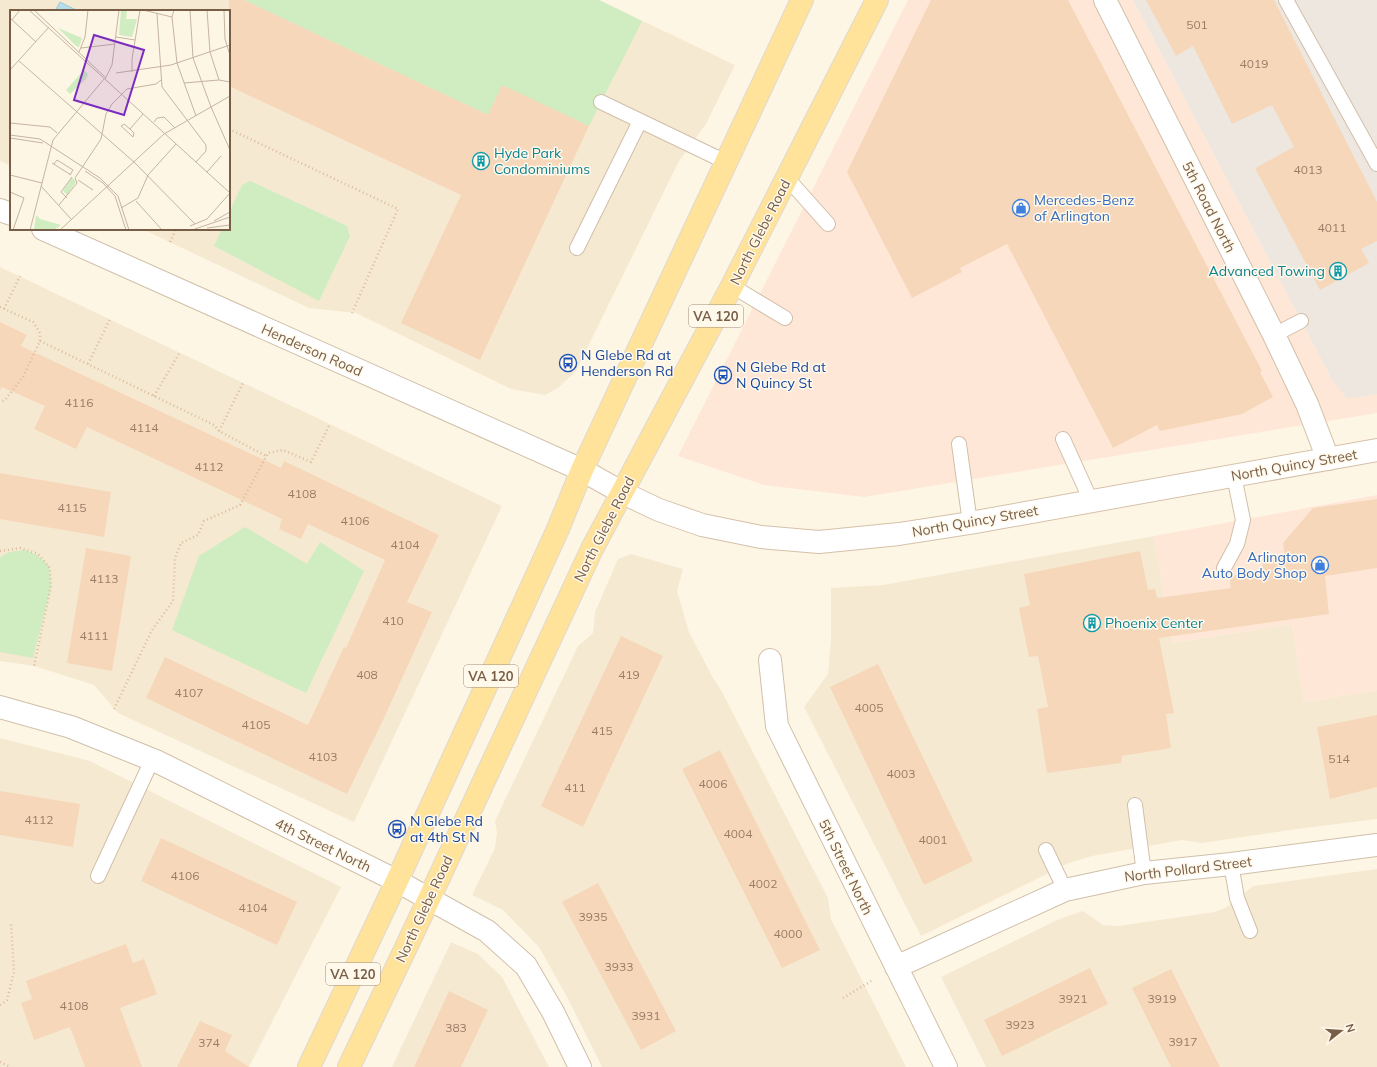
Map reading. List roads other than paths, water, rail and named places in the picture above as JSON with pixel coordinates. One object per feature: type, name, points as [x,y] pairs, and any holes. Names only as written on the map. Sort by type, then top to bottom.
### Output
[{"type":"main road","name":"VA 120","points":[[309,1067],[397,881],[558,529],[582,470],[802,0]]},
{"type":"main road","name":"North Glebe Road","points":[[349,1067],[589,556],[732,286],[877,0]]},
{"type":"street","name":"5th Road North","points":[[1105,0],[1274,335],[1307,404],[1328,459]]},
{"type":"street","points":[[0,210],[10,214]]},
{"type":"street","name":"Henderson Road","points":[[45,230],[582,470]]},
{"type":"street","name":"North Quincy Street","points":[[582,470],[623,493],[659,510],[702,525],[760,536],[819,542],[898,534],[970,523],[1377,450]]},
{"type":"street","name":"5th Street North","points":[[770,660],[777,726],[946,1067]]},
{"type":"street","name":"4th Street North","points":[[0,707],[71,727],[152,760],[397,881],[487,931],[526,966],[553,1012],[580,1067]]},
{"type":"street","name":"North Pollard Street","points":[[896,967],[1065,890],[1144,872],[1231,864],[1377,845]]},
{"type":"lane","points":[[1286,0],[1377,164]]},
{"type":"lane","points":[[601,102],[726,162]]},
{"type":"lane","points":[[577,248],[640,121]]},
{"type":"lane","points":[[787,178],[828,224]]},
{"type":"lane","points":[[732,286],[785,318]]},
{"type":"lane","points":[[1274,335],[1301,321]]},
{"type":"lane","points":[[1063,439],[1091,501]]},
{"type":"lane","points":[[959,444],[970,523]]},
{"type":"lane","points":[[1224,568],[1237,544],[1243,520],[1234,476]]},
{"type":"lane","points":[[98,876],[152,760]]},
{"type":"lane","points":[[1135,805],[1144,872]]},
{"type":"lane","points":[[1046,850],[1065,890]]},
{"type":"lane","points":[[1231,864],[1237,898],[1250,931]]},
{"type":"water","points":[[60,2],[76,10],[56,10]]},
{"type":"place","name":"Hyde Park Condominiums","points":[[481,161]]},
{"type":"place","name":"Mercedes-Benz of Arlington","points":[[1021,208]]},
{"type":"place","name":"Advanced Towing","points":[[1338,271]]},
{"type":"place","name":"N Glebe Rd at Henderson Rd","points":[[568,363]]},
{"type":"place","name":"N Glebe Rd at N Quincy St","points":[[723,375]]},
{"type":"place","name":"Arlington Auto Body Shop","points":[[1320,565]]},
{"type":"place","name":"Phoenix Center","points":[[1092,623]]},
{"type":"place","name":"N Glebe Rd at 4th St N","points":[[397,829]]}]
